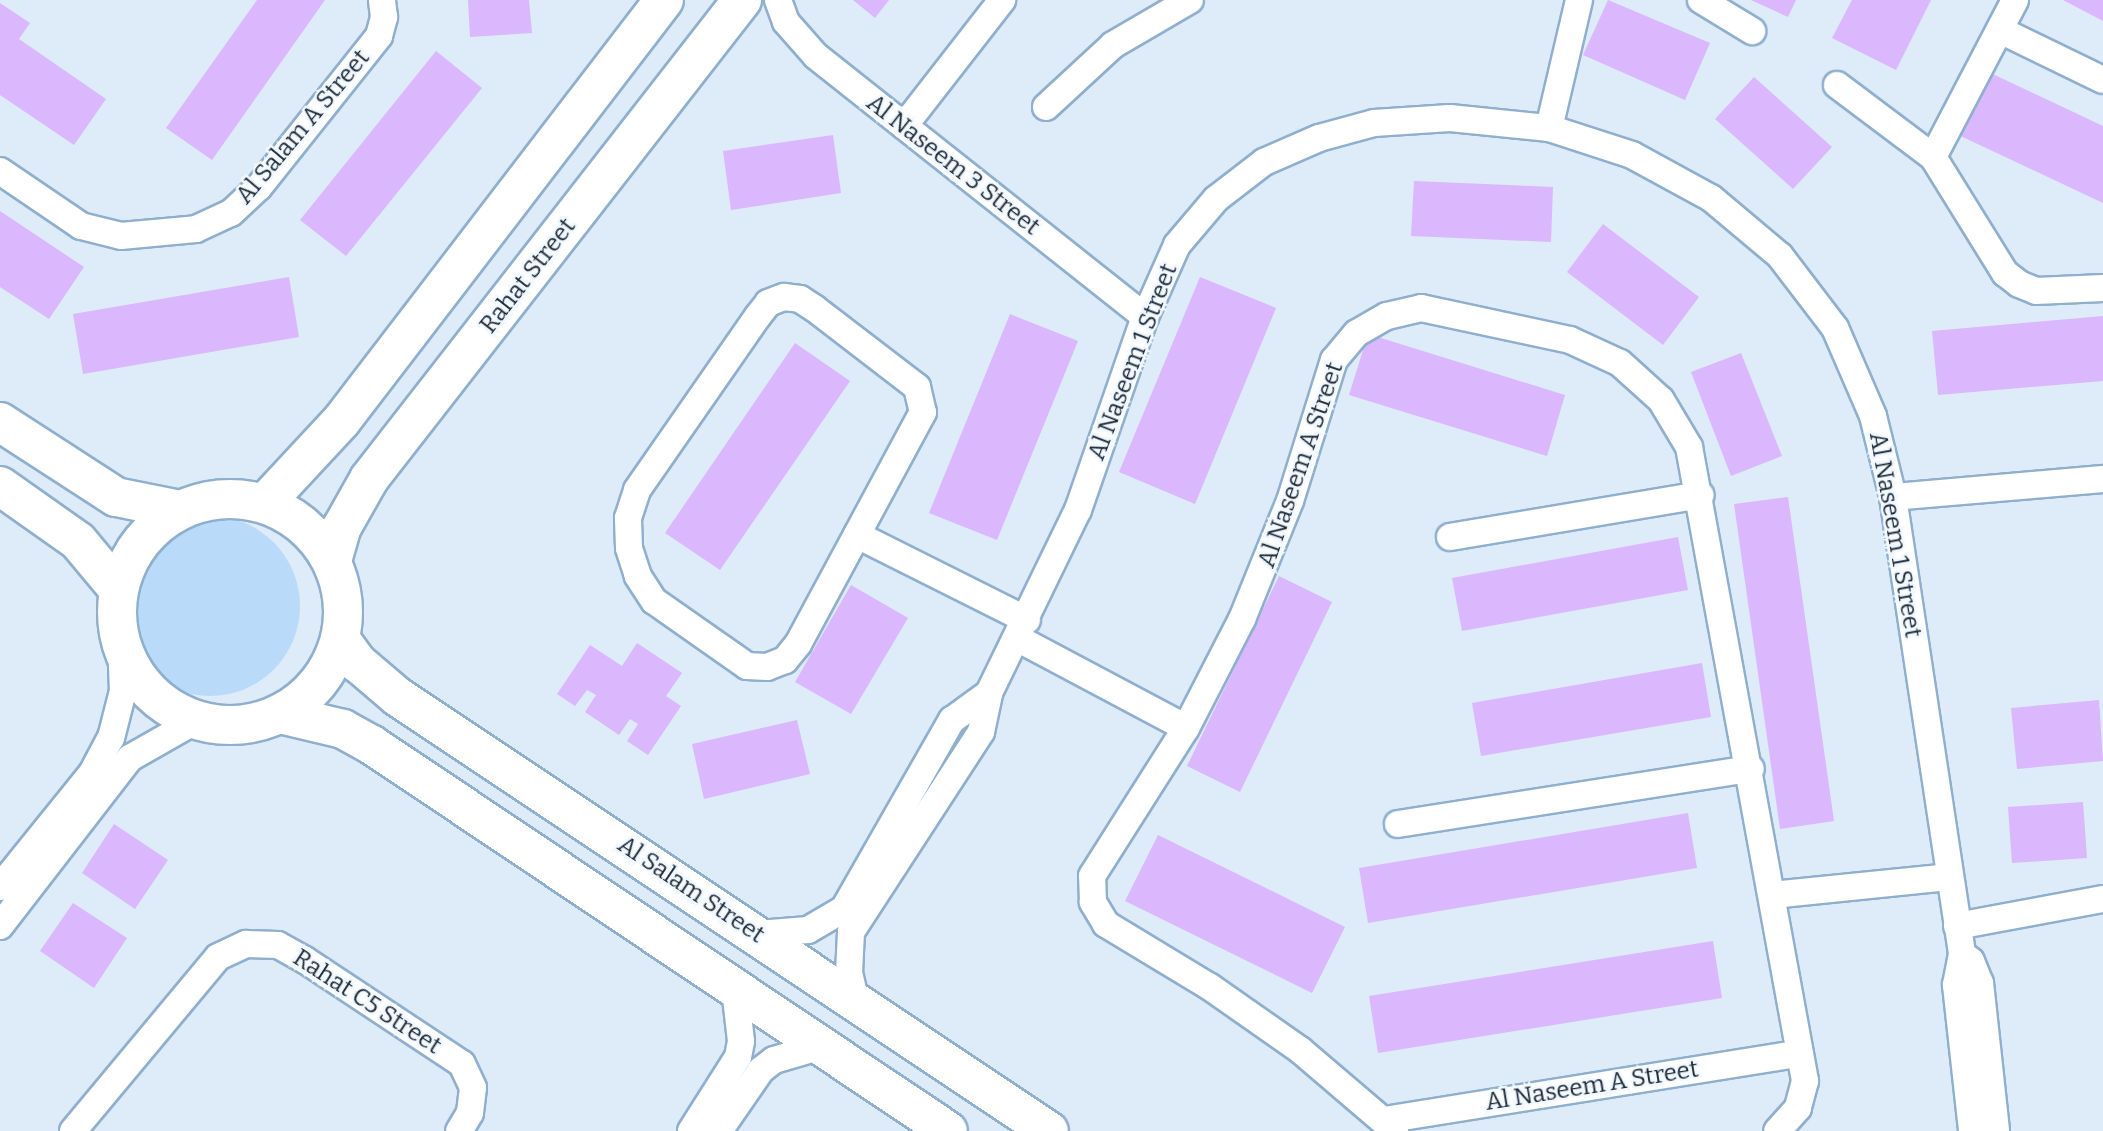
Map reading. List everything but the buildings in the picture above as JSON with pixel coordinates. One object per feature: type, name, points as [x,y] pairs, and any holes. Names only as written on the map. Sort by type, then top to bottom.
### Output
[{"type":"street","name":"Al Salam A Street","points":[[0,171],[81,226],[121,236],[196,229],[231,213],[259,187],[379,36],[384,17],[382,0]]},
{"type":"street","name":"Rahat Street","points":[[332,561],[342,527],[369,479],[742,0]]},
{"type":"street","name":"Al Naseem 3 Street","points":[[778,0],[786,22],[817,56],[1145,317]]},
{"type":"street","points":[[904,126],[1002,0]]},
{"type":"street","points":[[1046,107],[1113,45],[1190,0]]},
{"type":"street","points":[[1549,128],[1579,0]]},
{"type":"street","points":[[1701,0],[1752,32]]},
{"type":"street","points":[[1933,157],[2015,0]]},
{"type":"street","points":[[265,503],[342,420],[657,4]]},
{"type":"street","points":[[2000,30],[2103,79]]},
{"type":"street","points":[[1838,85],[1933,157],[2005,273],[2019,285],[2036,291],[2103,288]]},
{"type":"street","name":"Al Naseem 1 Street","points":[[758,934],[808,930],[844,909],[907,824],[958,769],[981,732],[989,693],[1078,510],[1145,317],[1177,245],[1216,198],[1264,162],[1319,138],[1374,123],[1450,118],[1549,128],[1632,155],[1711,198],[1780,256],[1835,328],[1873,416],[1893,497],[1948,877],[1962,954],[1977,971],[1972,1131]]},
{"type":"street","points":[[784,297],[800,299],[814,308],[917,387],[923,399],[923,412],[857,535],[798,645],[785,660],[767,667],[747,666],[729,657],[654,601],[638,576],[629,548],[628,518],[637,490],[758,316],[768,303],[784,297]]},
{"type":"street","name":"Al Naseem A Street","points":[[1777,1131],[1798,1108],[1805,1081],[1701,495],[1689,447],[1661,400],[1620,363],[1570,340],[1456,312],[1421,308],[1387,316],[1357,333],[1334,360],[1269,561],[1186,728],[1104,853],[1092,876],[1093,902],[1106,924],[1210,987],[1300,1050],[1390,1125],[1800,1053]]},
{"type":"street","points":[[0,422],[116,497],[180,510]]},
{"type":"street","points":[[1893,497],[2103,479]]},
{"type":"street","points":[[0,486],[78,541],[118,589]]},
{"type":"street","points":[[1450,537],[1701,495]]},
{"type":"street","points":[[30,890],[6,879],[92,773],[111,738],[123,691],[121,643],[116,616],[118,589],[131,557],[145,538],[180,510],[208,500],[236,498],[265,503],[307,530],[332,561],[342,586],[341,640],[328,670],[307,695],[280,714]]},
{"type":"street","points":[[857,535],[1022,629],[1186,728]]},
{"type":"street","name":"Al Salam Street","points":[[341,640],[358,663],[398,697],[758,934],[856,1003],[1049,1131]]},
{"type":"street","points":[[121,643],[149,692],[197,720],[225,725],[280,714],[312,718],[372,745],[948,1131]]},
{"type":"street","name":"Al Naseem 1 Street","points":[[856,1003],[848,953],[851,932],[907,824],[933,752],[953,720],[989,693]]},
{"type":"street","points":[[0,926],[130,758],[197,720]]},
{"type":"street","points":[[933,752],[958,769]]},
{"type":"street","points":[[1398,824],[1751,769]]},
{"type":"street","points":[[1772,895],[1948,877]]},
{"type":"street","points":[[1957,926],[2103,899]]},
{"type":"street","name":"Rahat C5 Street","points":[[73,1131],[218,957],[246,944],[278,946],[305,960],[462,1064],[473,1088],[470,1113],[459,1131]]},
{"type":"street","points":[[706,1128],[738,1057],[741,1041],[735,989]]},
{"type":"street","name":"Al Naseem 1 Street","points":[[1974,1043],[1996,1131]]},
{"type":"street","points":[[706,1128],[761,1070],[774,1060],[822,1046]]},
{"type":"shaded area","points":[[210,516],[244,523],[273,543],[293,572],[300,606],[293,640],[273,669],[244,689],[210,696],[176,689],[147,669],[127,640],[120,606],[127,572],[147,543],[176,523]]}]
